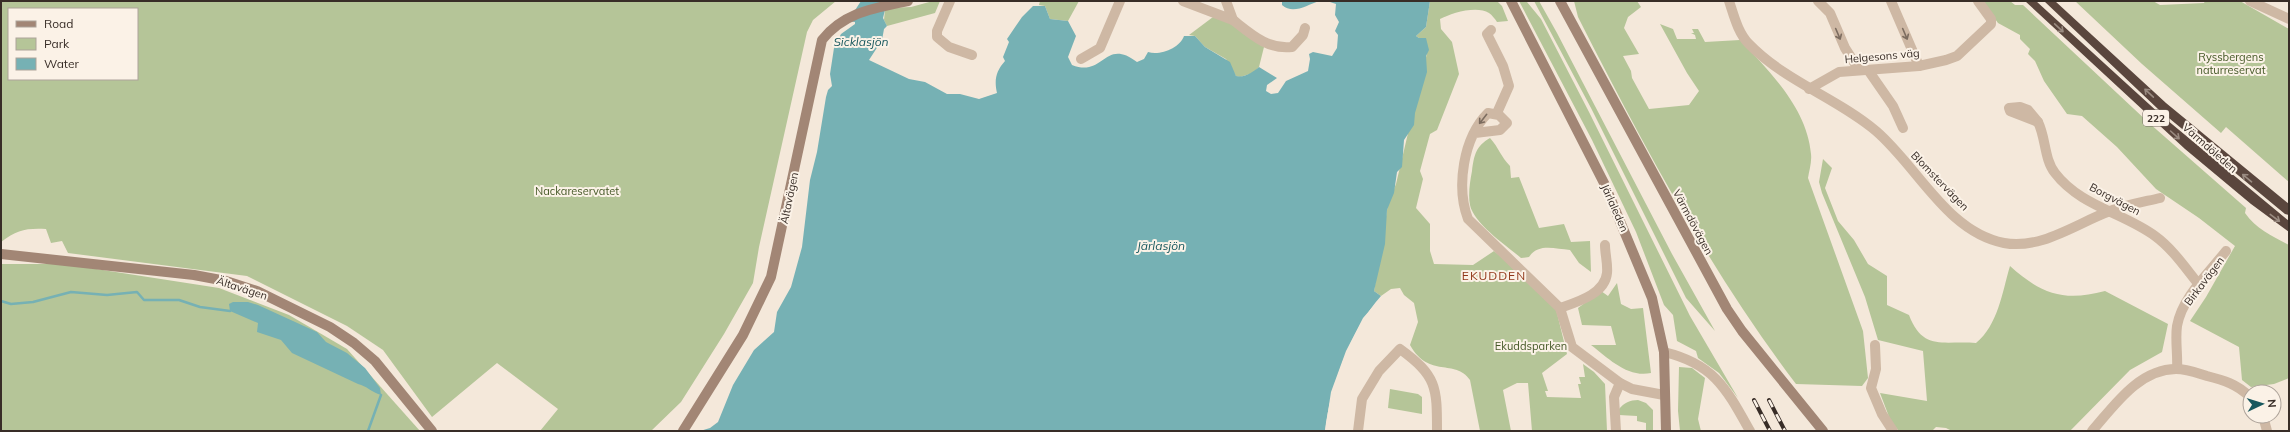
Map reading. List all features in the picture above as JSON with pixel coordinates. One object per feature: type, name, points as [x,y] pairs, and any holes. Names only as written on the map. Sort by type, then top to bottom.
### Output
[{"type":"highway","name":"Värmdöleden","points":[[2030,1],[2189,147],[2238,189],[2289,228]]},
{"type":"highway","name":"Värmdöleden","points":[[2049,1],[2162,106],[2289,211]]},
{"type":"main road","name":"Ältavägen","points":[[683,431],[743,335],[771,277],[820,46],[828,31],[843,18],[908,1]]},
{"type":"main road","name":"Järlaleden","points":[[1511,1],[1579,132],[1628,238],[1652,298],[1664,352],[1666,431]]},
{"type":"main road","name":"Värmdövägen","points":[[1563,4],[1727,309],[1742,331],[1823,431]]},
{"type":"main road","name":"Ältavägen","points":[[1,254],[194,275],[226,281],[257,291],[330,327],[354,343],[375,361],[432,431]]},
{"type":"street","points":[[950,1],[937,30],[937,37],[950,47],[972,55]]},
{"type":"street","points":[[1081,59],[1100,48],[1120,1]]},
{"type":"street","points":[[1182,1],[1233,20],[1262,42],[1277,49],[1292,47],[1303,34],[1305,28]]},
{"type":"street","points":[[1226,1],[1233,20]]},
{"type":"street","name":"Blomstervägen","points":[[1729,1],[1738,28],[1748,43],[1776,68],[1877,132],[1949,210],[1966,225],[1995,241],[2016,244],[2032,242],[2111,210],[2160,198]]},
{"type":"street","points":[[1818,1],[1830,13],[1845,48],[1893,106],[1903,128]]},
{"type":"street","points":[[1891,1],[1919,66]]},
{"type":"street","name":"Helgesons väg","points":[[1810,89],[1839,72],[1919,66],[1957,56],[1991,24],[1991,19],[1978,1]]},
{"type":"street","points":[[2250,1],[2289,19]]},
{"type":"street","points":[[1491,30],[1487,34],[1503,66],[1509,86],[1498,113]]},
{"type":"street","points":[[1475,134],[1500,130],[1505,127],[1505,120],[1498,113],[1488,113],[1483,116],[1468,146],[1462,190],[1464,212],[1468,219],[1560,308],[1572,347],[1620,383],[1632,389],[1664,395]]},
{"type":"street","name":"Borgvägen","points":[[2038,122],[2043,130],[2051,166],[2060,179],[2098,205],[2111,210],[2156,237],[2200,286]]},
{"type":"street","points":[[1560,308],[1590,295],[1604,284],[1608,274],[1604,245]]},
{"type":"street","name":"Birkavägen","points":[[2177,369],[2177,325],[2180,314],[2226,251]]},
{"type":"street","points":[[1875,345],[1876,368],[1870,388],[1882,414],[1893,431]]},
{"type":"street","points":[[1358,431],[1362,399],[1379,371],[1400,349],[1419,362],[1432,377],[1436,396],[1437,431]]},
{"type":"street","points":[[1664,352],[1692,358],[1712,373],[1735,404],[1750,431]]},
{"type":"street","points":[[2092,431],[2126,394],[2147,377],[2159,370],[2177,369],[2228,380],[2242,388]]},
{"type":"street","points":[[1616,431],[1614,397],[1620,383]]},
{"type":"green space","name":"Nackareservatet","points":[[1,1],[836,1],[813,20],[807,32],[759,247],[753,283],[724,334],[681,402],[651,431],[540,431],[558,409],[497,363],[432,417],[383,350],[347,326],[247,276],[68,253],[62,241],[51,243],[46,229],[33,229],[17,232],[1,242]]},
{"type":"green space","points":[[933,1],[940,1],[935,13],[887,26],[884,20],[885,10],[888,8],[911,7]]},
{"type":"green space","points":[[1040,1],[1079,1],[1068,21],[1050,19],[1045,6],[1039,5]]},
{"type":"green space","name":"Ekuddsparken","points":[[1430,1],[1497,1],[1502,6],[1508,21],[1497,22],[1489,13],[1478,10],[1457,12],[1440,19],[1441,29],[1452,42],[1459,74],[1437,130],[1430,134],[1420,171],[1423,179],[1416,208],[1430,224],[1430,251],[1434,264],[1473,265],[1494,251],[1526,277],[1556,309],[1567,354],[1542,373],[1548,391],[1545,391],[1547,397],[1581,398],[1578,384],[1581,384],[1579,377],[1585,377],[1583,364],[1594,372],[1605,384],[1607,431],[1532,431],[1528,383],[1517,383],[1503,390],[1511,431],[1480,431],[1470,380],[1457,370],[1425,362],[1417,355],[1410,345],[1418,322],[1414,303],[1404,295],[1400,288],[1391,289],[1381,296],[1374,291],[1388,204],[1396,184],[1427,53],[1424,38],[1419,38],[1416,36],[1426,27]]},
{"type":"green space","points":[[1519,1],[1527,2],[1541,19],[1589,112],[1690,316],[1738,398],[1719,373],[1698,358],[1696,351],[1677,341],[1673,315],[1664,305],[1636,232],[1592,140]]},
{"type":"green space","points":[[1534,1],[1539,1],[1557,33],[1672,254],[1715,331],[1686,298],[1591,108]]},
{"type":"green space","points":[[1574,1],[1637,1],[1641,7],[1628,17],[1624,28],[1639,54],[1623,56],[1631,71],[1632,78],[1649,109],[1689,105],[1699,91],[1687,73],[1660,24],[1673,29],[1677,39],[1696,39],[1695,35],[1691,33],[1694,33],[1692,29],[1698,29],[1705,42],[1740,40],[1775,78],[1795,106],[1808,137],[1811,163],[1808,178],[1863,331],[1868,378],[1862,386],[1796,384],[1735,297],[1652,159],[1578,17]]},
{"type":"green space","points":[[1982,1],[2010,1],[2015,5],[2023,5],[2149,123],[2246,208],[2245,213],[2249,219],[2265,232],[2289,245],[2289,378],[2274,384],[2247,384],[2242,380],[2239,347],[2190,321],[2206,297],[2235,246],[2199,218],[2156,189],[2117,147],[2082,116],[2067,114],[2044,81],[2035,61],[2028,54],[2030,49],[2020,39],[2020,35],[1998,23]]},
{"type":"green space","name":"Ryssbergens naturreservat","points":[[2075,1],[2153,1],[2160,5],[2204,3],[2205,1],[2240,1],[2289,29],[2289,182],[2226,127],[2221,133],[2142,64]]},
{"type":"green space","points":[[1213,17],[1227,20],[1264,47],[1259,67],[1253,73],[1240,77],[1236,76],[1226,59],[1205,47],[1195,36],[1189,35]]},
{"type":"green space","points":[[1490,138],[1510,166],[1511,178],[1519,177],[1539,228],[1564,224],[1571,242],[1590,241],[1591,272],[1579,263],[1570,250],[1542,248],[1537,250],[1529,257],[1521,258],[1484,227],[1478,220],[1470,205],[1469,192],[1476,152],[1485,141]]},
{"type":"green space","points":[[1823,159],[1832,168],[1825,188],[1838,221],[1854,240],[1868,264],[1887,276],[1887,305],[1909,315],[1921,335],[1928,339],[1944,343],[1976,343],[1983,336],[1994,318],[2002,297],[2010,266],[2021,276],[2043,289],[2054,293],[2077,296],[2105,291],[2168,324],[2162,352],[2130,370],[2070,431],[1952,431],[1946,428],[1936,427],[1932,431],[1899,431],[1891,422],[1880,393],[1927,401],[1923,351],[1878,340],[1865,297],[1822,193],[1819,182]]},
{"type":"green space","points":[[1,264],[64,264],[219,288],[289,315],[347,349],[420,431],[1,431]]},
{"type":"green space","points":[[1617,283],[1621,304],[1631,309],[1643,308],[1651,373],[1634,373],[1627,370],[1619,366],[1591,345],[1616,345],[1611,326],[1582,325],[1578,308],[1601,291],[1608,296]]},
{"type":"green space","points":[[1679,367],[1692,368],[1705,378],[1698,419],[1701,431],[1680,431],[1678,411]]},
{"type":"green space","points":[[1390,389],[1418,394],[1422,397],[1422,414],[1388,408]]},
{"type":"green space","points":[[1638,400],[1646,403],[1653,410],[1653,431],[1646,431],[1646,423],[1637,421],[1637,416],[1619,415],[1619,409],[1623,405],[1630,401]]},
{"type":"water","name":"Järlasjön","points":[[861,1],[883,1],[885,10],[883,18],[887,26],[884,29],[882,40],[869,60],[909,79],[925,82],[947,94],[960,94],[979,99],[997,93],[996,76],[1005,61],[1003,57],[1009,42],[1007,39],[1022,17],[1033,6],[1045,6],[1050,19],[1068,21],[1076,36],[1068,57],[1072,65],[1083,68],[1098,63],[1110,55],[1117,54],[1126,55],[1137,62],[1144,59],[1148,52],[1164,52],[1178,44],[1184,36],[1195,36],[1205,47],[1230,62],[1236,76],[1246,75],[1259,67],[1277,78],[1267,85],[1266,91],[1271,94],[1278,93],[1286,81],[1308,71],[1310,59],[1309,54],[1313,52],[1332,56],[1337,48],[1338,35],[1335,31],[1339,22],[1335,15],[1336,4],[1327,1],[1430,1],[1426,27],[1416,36],[1419,38],[1426,38],[1429,50],[1426,56],[1427,72],[1415,113],[1414,125],[1404,140],[1402,167],[1397,172],[1394,193],[1387,210],[1385,244],[1374,291],[1381,296],[1370,309],[1351,342],[1337,378],[1325,431],[700,431],[710,428],[718,422],[733,385],[754,350],[774,332],[777,312],[791,287],[802,247],[810,180],[817,152],[826,97],[828,90],[832,86],[830,74],[834,48],[841,34],[855,24],[855,22],[848,21]]},
{"type":"water","points":[[1282,1],[1319,1],[1305,7],[1291,9],[1282,5]]},
{"type":"water","points":[[233,302],[248,302],[258,305],[317,332],[326,342],[347,353],[365,368],[380,388],[381,395],[292,353],[281,340],[257,332],[258,323],[230,311],[229,304]]},
{"type":"pier","points":[[1383,295],[1365,319],[1348,352],[1333,393],[1327,431],[1325,431],[1331,392],[1346,351],[1363,318]]},
{"type":"waterway","points":[[1,301],[11,304],[33,302],[71,292],[107,295],[137,292],[144,300],[179,300],[200,307],[230,311]]},
{"type":"waterway","points":[[368,431],[381,395]]},
{"type":"railway","points":[[1754,400],[1770,431]]},
{"type":"railway","points":[[1769,400],[1785,431]]},
{"type":"district","name":"EKUDDEN","points":[[1494,276]]},
{"type":"water label","name":"Sicklasjön","points":[[861,42]]}]
